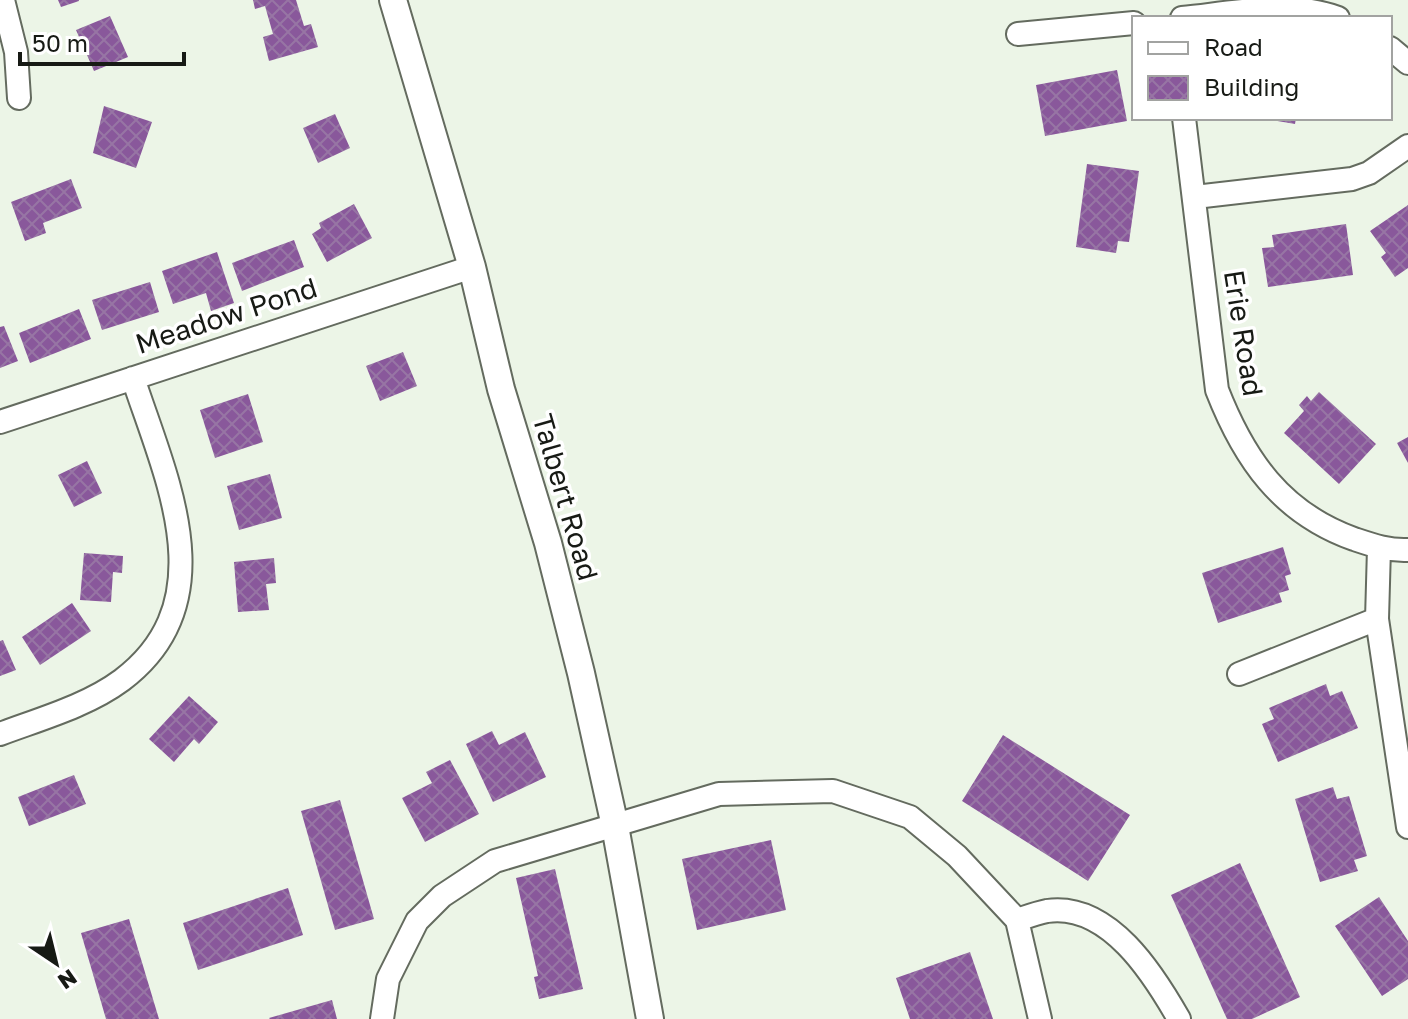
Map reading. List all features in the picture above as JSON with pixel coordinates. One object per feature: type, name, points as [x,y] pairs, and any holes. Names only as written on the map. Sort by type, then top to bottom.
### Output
[{"type":"street","points":[[3,0],[16,52],[19,98]]},
{"type":"street","name":"Talbert Road","points":[[393,0],[472,267],[501,389],[548,543],[615,826],[650,1019]]},
{"type":"street","points":[[1202,16],[1280,8],[1325,12],[1334,16]]},
{"type":"street","points":[[1018,34],[1132,23]]},
{"type":"street","points":[[1392,50],[1408,63]]},
{"type":"street","name":"Erie Road","points":[[1184,120],[1217,390],[1234,432],[1278,494],[1308,517],[1379,548],[1408,550]]},
{"type":"street","points":[[1195,197],[1352,179],[1369,173],[1408,146]]},
{"type":"street","name":"Meadow Pond","points":[[0,422],[472,267]]},
{"type":"street","points":[[0,734],[84,701],[122,680],[153,648],[176,602],[183,555],[175,508],[133,378]]},
{"type":"street","points":[[1379,548],[1377,619],[1404,762],[1408,827]]},
{"type":"street","points":[[1239,674],[1377,619]]},
{"type":"street","points":[[382,1019],[384,992],[400,951],[417,921],[442,896],[495,861],[719,794],[833,791],[910,817],[957,856],[1017,920],[1040,1019]]},
{"type":"street","points":[[1017,920],[1049,911],[1081,916],[1127,942],[1152,973],[1179,1019]]},
{"type":"building","points":[[58,0],[79,0],[79,1],[61,7]]},
{"type":"building","points":[[253,0],[296,0],[304,26],[311,24],[318,47],[269,61],[263,37],[273,34],[265,6],[255,9]]},
{"type":"building","points":[[110,16],[128,57],[94,71],[76,30]]},
{"type":"building","points":[[1117,70],[1127,121],[1045,136],[1036,85]]},
{"type":"building","points":[[104,106],[152,122],[136,168],[93,153]]},
{"type":"building","points":[[335,114],[350,148],[318,163],[303,128]]},
{"type":"building","points":[[1272,120],[1296,120],[1295,124]]},
{"type":"building","points":[[1087,164],[1139,171],[1129,242],[1118,241],[1116,253],[1076,247]]},
{"type":"building","points":[[71,179],[82,208],[43,223],[46,233],[25,241],[11,202]]},
{"type":"building","points":[[354,204],[372,238],[327,262],[312,234],[321,228],[319,223]]},
{"type":"building","points":[[1408,205],[1408,268],[1395,277],[1381,257],[1386,253],[1370,231]]},
{"type":"building","points":[[1346,224],[1353,275],[1268,287],[1262,248],[1274,247],[1272,235]]},
{"type":"building","points":[[294,240],[304,267],[242,291],[232,263]]},
{"type":"building","points":[[217,252],[234,303],[211,311],[206,293],[173,304],[162,271]]},
{"type":"building","points":[[150,282],[159,312],[102,330],[92,300]]},
{"type":"building","points":[[79,309],[91,339],[30,363],[19,333]]},
{"type":"building","points":[[4,326],[18,361],[0,368],[0,327]]},
{"type":"building","points":[[403,352],[417,386],[380,401],[366,366]]},
{"type":"building","points":[[1319,392],[1376,444],[1339,484],[1284,433],[1304,411],[1299,405],[1307,396],[1311,401]]},
{"type":"building","points":[[248,394],[263,442],[215,458],[200,410]]},
{"type":"building","points":[[1408,437],[1408,463],[1397,443]]},
{"type":"building","points":[[87,461],[102,493],[74,507],[58,475]]},
{"type":"building","points":[[270,474],[282,518],[239,530],[227,486]]},
{"type":"building","points":[[1283,547],[1291,574],[1285,576],[1289,590],[1279,593],[1282,602],[1218,623],[1202,573]]},
{"type":"building","points":[[84,553],[123,556],[122,573],[113,572],[111,602],[80,600]]},
{"type":"building","points":[[274,558],[276,583],[266,584],[269,610],[238,612],[234,562]]},
{"type":"building","points":[[72,603],[91,631],[40,665],[22,637]]},
{"type":"building","points":[[3,640],[16,670],[0,676],[0,641]]},
{"type":"building","points":[[1326,684],[1330,696],[1342,691],[1358,728],[1278,762],[1262,724],[1274,719],[1269,708]]},
{"type":"building","points":[[189,696],[218,722],[199,744],[194,739],[174,762],[149,739]]},
{"type":"building","points":[[492,731],[499,745],[525,732],[546,777],[493,802],[466,744]]},
{"type":"building","points":[[1003,735],[1130,815],[1088,881],[962,801]]},
{"type":"building","points":[[450,760],[479,814],[425,842],[402,798],[432,783],[426,772]]},
{"type":"building","points":[[74,775],[86,804],[29,826],[18,797]]},
{"type":"building","points":[[1333,787],[1337,799],[1349,796],[1367,856],[1354,860],[1358,871],[1320,882],[1295,799]]},
{"type":"building","points":[[340,800],[374,919],[335,930],[301,811]]},
{"type":"building","points":[[771,840],[786,910],[697,930],[682,859]]},
{"type":"building","points":[[1240,863],[1300,997],[1252,1019],[1227,1019],[1171,895]]},
{"type":"building","points":[[555,869],[583,989],[539,999],[534,977],[538,976],[516,878]]},
{"type":"building","points":[[288,888],[303,935],[198,970],[183,923]]},
{"type":"building","points":[[1379,897],[1408,941],[1408,979],[1382,996],[1335,926]]},
{"type":"building","points":[[129,919],[159,1019],[106,1019],[81,933]]},
{"type":"building","points":[[970,952],[993,1019],[910,1019],[896,978]]},
{"type":"building","points":[[332,1000],[337,1019],[269,1018]]}]
